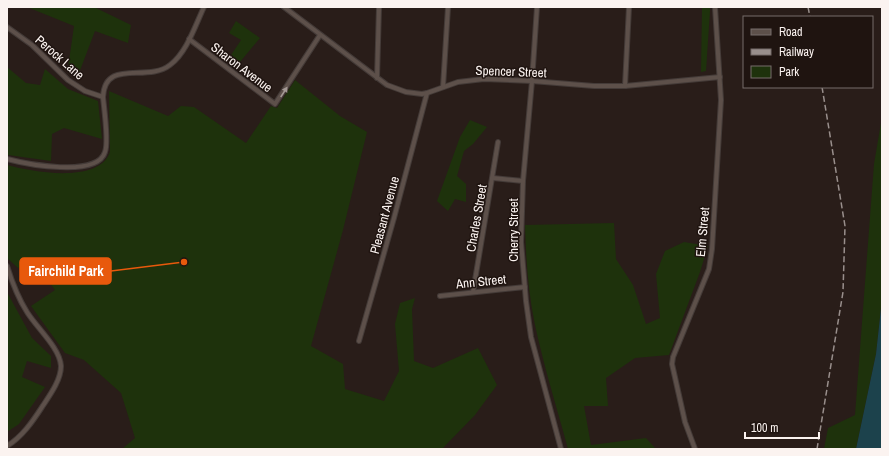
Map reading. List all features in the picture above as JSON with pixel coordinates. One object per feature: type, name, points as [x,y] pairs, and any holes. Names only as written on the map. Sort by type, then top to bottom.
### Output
[{"type":"street","points":[[7,159],[27,164],[52,167],[79,166],[97,162],[103,157],[106,148],[103,97],[107,81],[112,76],[122,73],[152,73],[165,68],[180,55],[204,7]]},
{"type":"street","name":"Spencer Street","points":[[284,7],[376,78],[387,85],[414,94],[427,93],[443,86],[458,82],[484,79],[594,86],[625,86],[720,77]]},
{"type":"street","points":[[376,78],[379,7]]},
{"type":"street","points":[[443,86],[448,7]]},
{"type":"street","name":"Cherry Street","points":[[537,7],[523,181],[521,242],[531,337],[561,449]]},
{"type":"street","points":[[625,86],[629,7]]},
{"type":"street","name":"Elm Street","points":[[695,449],[685,422],[672,364],[673,357],[709,269],[712,249],[720,100],[716,7]]},
{"type":"street","name":"Perock Lane","points":[[7,27],[32,45],[68,80],[85,91],[103,97]]},
{"type":"street","name":"Sharon Avenue","points":[[189,39],[275,104],[320,35]]},
{"type":"street","name":"Pleasant Avenue","points":[[359,341],[392,226],[427,93]]},
{"type":"street","points":[[493,178],[498,142]]},
{"type":"street","name":"Charles Street","points":[[473,292],[493,178],[523,181]]},
{"type":"street","points":[[7,266],[24,306],[57,353],[61,366],[59,377],[47,399],[27,428],[9,445],[11,449]]},
{"type":"street","name":"Ann Street","points":[[440,296],[525,287]]},
{"type":"green space","points":[[27,7],[94,7],[131,25],[128,43],[95,31],[79,73],[68,68],[74,26]]},
{"type":"green space","points":[[702,7],[710,7],[710,11],[706,71],[701,72]]},
{"type":"green space","points":[[236,21],[260,38],[235,68],[227,61],[241,40],[229,33]]},
{"type":"green space","points":[[7,67],[26,83],[40,85],[45,69],[68,89],[98,101],[102,139],[64,128],[52,134],[51,161],[8,155]]},
{"type":"green space","points":[[295,80],[340,116],[367,132],[343,230],[311,346],[343,364],[345,389],[384,401],[399,371],[395,324],[400,303],[415,298],[412,309],[414,361],[433,368],[478,348],[497,385],[475,415],[442,449],[122,449],[135,438],[121,393],[84,360],[65,353],[31,306],[55,290],[32,260],[18,268],[7,258],[7,165],[32,170],[64,173],[93,169],[103,162],[110,152],[109,91],[168,116],[181,106],[194,107],[246,143],[271,106],[277,108]]},
{"type":"green space","points":[[882,117],[882,299],[876,354],[856,449],[824,449],[828,428],[855,415],[874,164]]},
{"type":"green space","points":[[470,120],[487,127],[473,144],[464,151],[457,176],[466,184],[466,202],[455,199],[448,211],[437,201],[460,137]]},
{"type":"green space","points":[[614,223],[616,259],[633,285],[646,324],[660,318],[656,274],[665,251],[684,242],[708,246],[700,272],[669,355],[635,358],[606,378],[608,406],[584,406],[591,445],[646,438],[656,449],[568,449],[542,356],[535,325],[528,275],[525,225]]},
{"type":"green space","points":[[7,292],[32,338],[51,356],[51,368],[27,361],[22,377],[45,387],[19,424],[7,432]]},
{"type":"water","points":[[882,299],[882,449],[856,449],[876,354]]},
{"type":"railway","points":[[808,7],[810,16]]},
{"type":"railway","points":[[817,449],[843,292],[845,226],[822,88]]},
{"type":"place","name":"Fairchild Park","points":[[184,262]]}]
